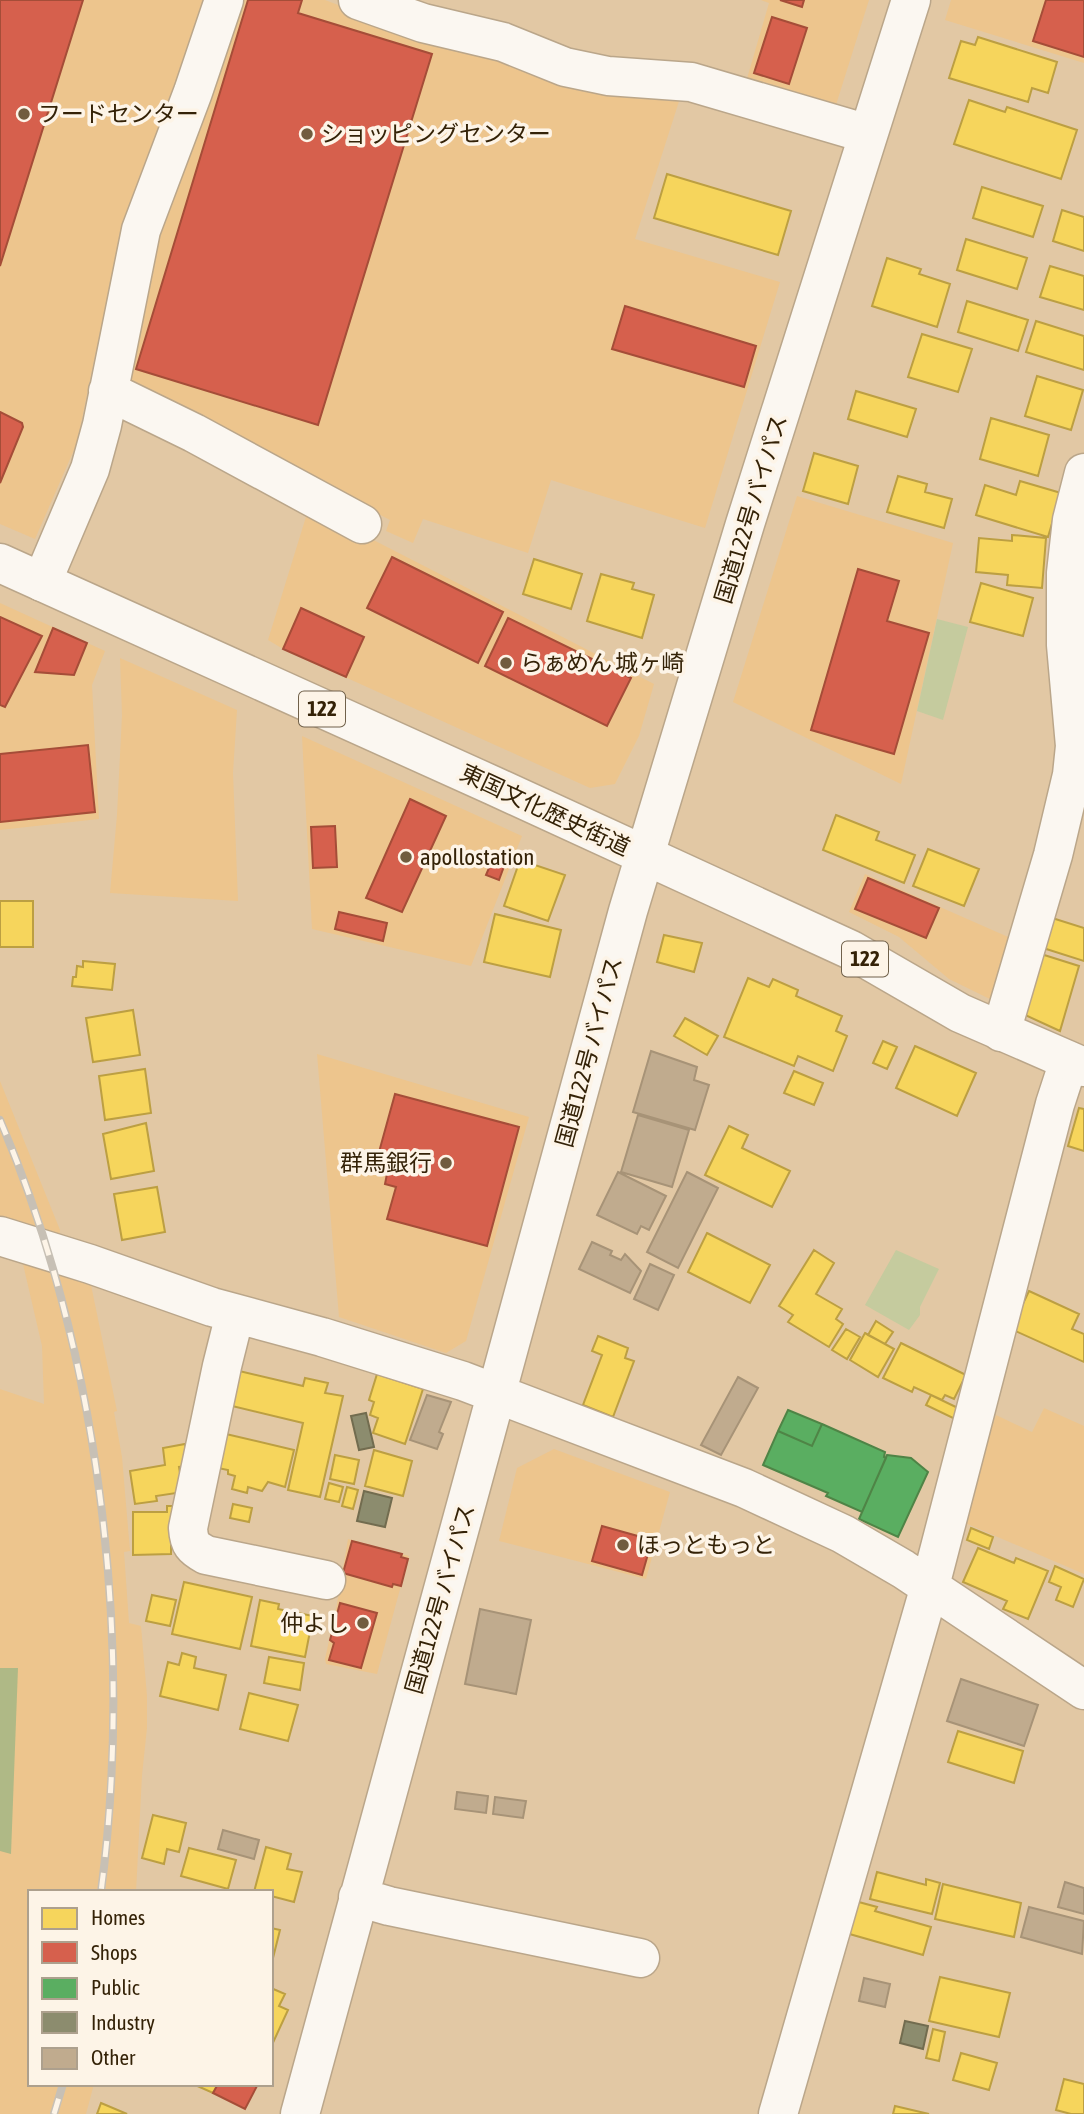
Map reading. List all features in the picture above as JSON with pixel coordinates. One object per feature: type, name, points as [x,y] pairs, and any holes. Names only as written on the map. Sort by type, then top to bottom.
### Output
[{"type":"main road","points":[[42,582],[90,469],[141,230],[193,92],[223,0]]},
{"type":"main road","points":[[358,0],[423,23],[503,42],[565,67],[608,76],[691,82],[868,134]]},
{"type":"main road","name":"国道122号 バイパス","points":[[300,2114],[644,855],[745,524],[911,0]]},
{"type":"main road","points":[[108,391],[194,433],[362,524]]},
{"type":"main road","points":[[1001,1032],[1053,855],[1072,775],[1074,734],[1066,645],[1066,573],[1072,520],[1084,473]]},
{"type":"main road","name":"東国文化歴史街道","points":[[0,563],[851,950],[960,1013],[1076,1064]]},
{"type":"main road","points":[[778,2114],[930,1586],[1055,1104],[1076,1064]]},
{"type":"main road","points":[[0,1236],[90,1264],[223,1311],[363,1349],[498,1394],[781,1504],[843,1534],[930,1586],[1084,1690]]},
{"type":"main road","points":[[223,1311],[222,1366],[188,1528],[192,1548],[206,1555],[326,1580]]},
{"type":"main road","points":[[358,1897],[389,1906],[640,1958]]},
{"type":"shaded area","points":[[0,0],[208,0],[134,209],[96,351],[77,443],[35,539],[0,524]]},
{"type":"shaded area","points":[[240,0],[325,0],[468,54],[493,55],[681,95],[635,239],[780,282],[705,528],[551,480],[528,553],[423,519],[413,543],[386,531],[390,520],[136,386],[131,379],[157,235]]},
{"type":"shaded area","points":[[761,0],[869,0],[835,108],[746,82],[769,3]]},
{"type":"shaded area","points":[[951,0],[1084,0],[1084,63],[945,20]]},
{"type":"shaded area","points":[[797,496],[953,543],[901,784],[733,702]]},
{"type":"shaded area","points":[[309,507],[654,684],[639,736],[615,784],[590,788],[268,640]]},
{"type":"shaded area","points":[[0,603],[105,651],[92,685],[99,819],[0,830]]},
{"type":"shaded area","points":[[120,658],[237,710],[233,773],[238,901],[110,893],[122,715]]},
{"type":"shaded area","name":"apollostation","points":[[302,736],[522,836],[471,966],[312,929]]},
{"type":"shaded area","points":[[865,874],[1015,940],[994,1001],[949,979],[899,937],[849,912]]},
{"type":"shaded area","points":[[317,1054],[529,1117],[466,1341],[446,1353],[339,1317]]},
{"type":"shaded area","points":[[0,1081],[60,1230],[59,1238],[0,1219]]},
{"type":"shaded area","points":[[33,1263],[83,1276],[91,1285],[117,1411],[114,1412],[122,1457],[130,1551],[124,1552],[129,1623],[141,1626],[147,1696],[136,1890],[28,1890],[28,2086],[93,2086],[86,2114],[0,2114],[0,1389],[44,1404],[42,1346],[23,1264]]},
{"type":"shaded area","points":[[1044,1408],[1084,1426],[1084,1574],[965,1523],[975,1495],[974,1480],[996,1415],[1032,1432]]},
{"type":"shaded area","points":[[554,1449],[670,1492],[646,1579],[499,1541],[517,1468]]},
{"type":"shaded area","points":[[348,1539],[409,1556],[377,1674],[326,1664]]},
{"type":"green space","points":[[937,619],[968,627],[943,720],[917,711]]},
{"type":"green space","points":[[896,1250],[939,1269],[920,1307],[920,1315],[909,1330],[865,1305]]},
{"type":"green space","points":[[0,1668],[18,1668],[11,1854],[0,1851]]},
{"type":"building: Homes","points":[[978,37],[1057,62],[1048,93],[1032,88],[1028,102],[949,78],[961,41],[975,45]]},
{"type":"building: Homes","points":[[969,100],[1005,112],[1007,107],[1077,130],[1061,179],[954,144]]},
{"type":"building: Homes","points":[[667,174],[791,211],[778,255],[654,218]]},
{"type":"building: Homes","points":[[982,187],[1043,206],[1033,237],[973,218]]},
{"type":"building: Homes","points":[[1062,210],[1084,217],[1084,251],[1053,241]]},
{"type":"building: Homes","points":[[966,239],[1027,258],[1017,289],[957,270]]},
{"type":"building: Homes","points":[[887,258],[921,269],[919,274],[950,284],[937,327],[872,306]]},
{"type":"building: Homes","points":[[1050,266],[1084,276],[1084,310],[1040,297]]},
{"type":"building: Homes","points":[[967,301],[1028,320],[1018,351],[958,332]]},
{"type":"building: Homes","points":[[1036,321],[1084,336],[1084,370],[1026,352]]},
{"type":"building: Homes","points":[[922,334],[972,349],[958,392],[908,377]]},
{"type":"building: Homes","points":[[1037,376],[1083,390],[1071,430],[1025,416]]},
{"type":"building: Homes","points":[[856,391],[916,409],[907,437],[848,419]]},
{"type":"building: Homes","points":[[991,418],[1049,435],[1038,476],[980,459]]},
{"type":"building: Homes","points":[[814,453],[858,466],[848,504],[803,491]]},
{"type":"building: Homes","points":[[898,476],[927,484],[925,492],[952,499],[944,528],[887,512]]},
{"type":"building: Homes","points":[[1020,481],[1061,493],[1048,537],[976,515],[985,485],[1016,495]]},
{"type":"building: Homes","points":[[1012,535],[1046,538],[1042,588],[1007,585],[1008,575],[976,572],[979,538],[1012,541]]},
{"type":"building: Homes","points":[[534,559],[582,574],[571,609],[523,594]]},
{"type":"building: Homes","points":[[601,574],[634,583],[632,589],[654,595],[642,638],[587,621]]},
{"type":"building: Homes","points":[[981,583],[1033,598],[1023,636],[970,622]]},
{"type":"building: Homes","points":[[836,815],[879,832],[876,840],[915,855],[904,883],[823,850]]},
{"type":"building: Homes","points":[[928,849],[979,869],[964,906],[913,886]]},
{"type":"building: Homes","points":[[520,860],[565,875],[548,921],[504,906]]},
{"type":"building: Homes","points":[[0,901],[33,901],[33,947],[0,947]]},
{"type":"building: Homes","points":[[495,914],[561,930],[550,977],[484,962]]},
{"type":"building: Homes","points":[[1049,917],[1084,928],[1084,961],[1040,947]]},
{"type":"building: Homes","points":[[664,935],[702,943],[694,972],[657,962]]},
{"type":"building: Homes","points":[[1041,954],[1079,966],[1060,1031],[1023,1014]]},
{"type":"building: Homes","points":[[83,961],[115,964],[112,990],[72,986],[77,966],[83,967]]},
{"type":"building: Homes","points":[[748,978],[769,987],[773,979],[798,990],[796,996],[842,1016],[836,1031],[847,1036],[833,1071],[798,1056],[794,1066],[724,1037]]},
{"type":"building: Homes","points":[[133,1010],[140,1055],[93,1062],[86,1018]]},
{"type":"building: Homes","points":[[685,1018],[718,1036],[707,1055],[674,1036]]},
{"type":"building: Homes","points":[[883,1041],[897,1047],[887,1069],[873,1063]]},
{"type":"building: Homes","points":[[915,1046],[976,1073],[957,1116],[896,1088]]},
{"type":"building: Homes","points":[[145,1069],[151,1113],[105,1120],[99,1076]]},
{"type":"building: Homes","points":[[794,1071],[823,1083],[814,1105],[784,1093]]},
{"type":"building: Homes","points":[[1079,1108],[1084,1109],[1084,1151],[1068,1146]]},
{"type":"building: Homes","points":[[146,1123],[154,1171],[111,1179],[103,1134]]},
{"type":"building: Homes","points":[[729,1126],[748,1135],[742,1148],[790,1171],[772,1207],[705,1175]]},
{"type":"building: Homes","points":[[157,1187],[165,1232],[122,1240],[114,1194]]},
{"type":"building: Homes","points":[[707,1233],[770,1265],[750,1303],[688,1272]]},
{"type":"building: Homes","points":[[814,1250],[834,1263],[816,1294],[842,1309],[836,1319],[843,1324],[829,1347],[788,1322],[793,1315],[779,1306]]},
{"type":"building: Homes","points":[[1029,1291],[1079,1314],[1072,1329],[1084,1334],[1084,1362],[1011,1329]]},
{"type":"building: Homes","points":[[876,1321],[893,1332],[885,1344],[868,1335]]},
{"type":"building: Homes","points":[[846,1329],[860,1337],[847,1359],[832,1350]]},
{"type":"building: Homes","points":[[865,1333],[894,1349],[878,1377],[850,1360]]},
{"type":"building: Homes","points":[[598,1336],[628,1348],[625,1358],[634,1361],[613,1417],[583,1405],[602,1355],[592,1351]]},
{"type":"building: Homes","points":[[901,1343],[966,1375],[954,1399],[945,1395],[942,1400],[914,1387],[912,1392],[883,1378]]},
{"type":"building: Homes","points":[[235,1370],[303,1386],[305,1378],[328,1383],[325,1393],[343,1396],[320,1497],[288,1490],[303,1423],[228,1405]]},
{"type":"building: Homes","points":[[377,1374],[423,1389],[405,1444],[373,1433],[378,1418],[370,1415],[374,1402],[369,1400]]},
{"type":"building: Homes","points":[[931,1395],[960,1409],[955,1419],[926,1405]]},
{"type":"building: Homes","points":[[226,1434],[294,1450],[285,1487],[268,1482],[262,1491],[248,1487],[247,1493],[232,1489],[235,1476],[228,1474],[228,1470],[218,1468]]},
{"type":"building: Homes","points":[[185,1444],[189,1466],[179,1467],[183,1492],[156,1496],[157,1501],[135,1504],[130,1471],[165,1465],[163,1448]]},
{"type":"building: Homes","points":[[374,1450],[412,1461],[403,1496],[365,1486]]},
{"type":"building: Homes","points":[[335,1455],[359,1460],[354,1484],[330,1479]]},
{"type":"building: Homes","points":[[329,1483],[343,1487],[339,1502],[325,1499]]},
{"type":"building: Homes","points":[[347,1487],[358,1490],[353,1509],[342,1506]]},
{"type":"building: Homes","points":[[233,1504],[252,1508],[249,1522],[230,1518]]},
{"type":"building: Homes","points":[[167,1506],[177,1506],[171,1535],[171,1554],[133,1555],[133,1512],[167,1512]]},
{"type":"building: Homes","points":[[971,1528],[993,1537],[989,1549],[967,1540]]},
{"type":"building: Homes","points":[[978,1548],[1014,1563],[1016,1558],[1048,1571],[1028,1619],[1003,1609],[1007,1601],[963,1582]]},
{"type":"building: Homes","points":[[1055,1566],[1084,1579],[1073,1607],[1056,1600],[1061,1587],[1049,1582]]},
{"type":"building: Homes","points":[[184,1582],[252,1597],[240,1649],[172,1634]]},
{"type":"building: Homes","points":[[152,1595],[176,1600],[170,1626],[146,1621]]},
{"type":"building: Homes","points":[[260,1600],[279,1604],[278,1609],[313,1616],[305,1657],[251,1646]]},
{"type":"building: Homes","points":[[182,1653],[196,1657],[194,1668],[226,1675],[218,1710],[160,1696],[168,1662],[179,1665]]},
{"type":"building: Homes","points":[[269,1657],[304,1663],[300,1690],[264,1683]]},
{"type":"building: Homes","points":[[249,1693],[298,1705],[288,1741],[240,1729]]},
{"type":"building: Homes","points":[[958,1731],[1023,1751],[1014,1783],[948,1762]]},
{"type":"building: Homes","points":[[153,1815],[186,1823],[179,1852],[167,1849],[164,1864],[142,1858]]},
{"type":"building: Homes","points":[[266,1847],[291,1854],[287,1869],[302,1872],[294,1902],[273,1897],[273,1890],[255,1890]]},
{"type":"building: Homes","points":[[189,1848],[236,1860],[228,1889],[181,1876]]},
{"type":"building: Homes","points":[[877,1872],[926,1885],[926,1879],[940,1883],[932,1914],[870,1899]]},
{"type":"building: Homes","points":[[943,1884],[1021,1903],[1014,1937],[935,1919]]},
{"type":"building: Homes","points":[[855,1901],[877,1907],[875,1911],[931,1927],[923,1955],[846,1933]]},
{"type":"building: Homes","points":[[273,1928],[280,1930],[273,1958]]},
{"type":"building: Homes","points":[[940,1977],[1010,1993],[999,2037],[929,2021]]},
{"type":"building: Homes","points":[[273,1989],[285,1994],[279,2006],[288,2010],[273,2043]]},
{"type":"building: Homes","points":[[933,2029],[945,2032],[939,2061],[926,2058]]},
{"type":"building: Homes","points":[[961,2053],[997,2063],[989,2090],[953,2080]]},
{"type":"building: Homes","points":[[1064,2079],[1084,2084],[1084,2114],[1056,2110]]},
{"type":"building: Homes","points":[[197,2086],[217,2086],[213,2093]]},
{"type":"building: Homes","points":[[101,2103],[127,2114],[97,2114]]},
{"type":"building: Homes","points":[[895,2106],[929,2114],[893,2114]]},
{"type":"building: Shops","name":"フードセンター","points":[[0,0],[83,0],[0,266]]},
{"type":"building: Shops","name":"ショッピングセンター","points":[[248,0],[302,0],[298,13],[432,54],[318,425],[136,369]]},
{"type":"building: Shops","points":[[780,0],[804,0],[802,7]]},
{"type":"building: Shops","points":[[1046,0],[1084,0],[1084,57],[1033,41]]},
{"type":"building: Shops","points":[[772,17],[807,28],[789,84],[754,73]]},
{"type":"building: Shops","points":[[625,306],[756,346],[744,387],[612,349]]},
{"type":"building: Shops","points":[[0,412],[22,423],[23,427],[0,483]]},
{"type":"building: Shops","points":[[392,557],[503,612],[478,663],[367,608]]},
{"type":"building: Shops","points":[[858,569],[899,581],[887,621],[929,633],[894,754],[811,730]]},
{"type":"building: Shops","points":[[301,608],[364,637],[346,677],[283,649]]},
{"type":"building: Shops","points":[[0,617],[42,636],[5,707],[0,705]]},
{"type":"building: Shops","points":[[508,618],[631,678],[607,726],[485,666]]},
{"type":"building: Shops","points":[[53,628],[87,643],[74,675],[35,672]]},
{"type":"building: Shops","points":[[88,745],[95,812],[0,822],[0,754]]},
{"type":"building: Shops","name":"apollostation","points":[[410,799],[446,816],[402,912],[366,898]]},
{"type":"building: Shops","points":[[335,826],[337,867],[313,868],[311,827]]},
{"type":"building: Shops","points":[[495,854],[507,858],[499,880],[486,875]]},
{"type":"building: Shops","points":[[868,878],[939,908],[926,938],[855,909]]},
{"type":"building: Shops","points":[[339,912],[387,923],[383,941],[335,929]]},
{"type":"building: Shops","name":"群馬銀行","points":[[395,1094],[519,1127],[487,1246],[387,1219],[396,1187],[385,1184],[387,1174],[380,1172],[385,1154],[379,1152]]},
{"type":"building: Shops","points":[[602,1526],[652,1540],[642,1575],[592,1561]]},
{"type":"building: Shops","points":[[352,1541],[402,1554],[401,1557],[408,1559],[401,1586],[393,1584],[392,1587],[343,1573]]},
{"type":"building: Shops","points":[[340,1603],[377,1613],[361,1668],[329,1660],[334,1643],[330,1640]]},
{"type":"building: Shops","points":[[217,2086],[257,2086],[245,2109],[213,2093]]},
{"type":"building: Public","points":[[788,1410],[822,1424],[812,1446],[778,1431]]},
{"type":"building: Public","points":[[822,1424],[885,1452],[886,1458],[862,1512],[826,1496],[828,1493],[763,1465],[778,1431],[812,1446]]},
{"type":"building: Public","points":[[887,1455],[911,1458],[928,1472],[898,1537],[859,1519]]},
{"type":"building: Industry","points":[[366,1413],[374,1447],[359,1450],[351,1416]]},
{"type":"building: Industry","points":[[364,1491],[392,1498],[385,1527],[357,1521]]},
{"type":"building: Industry","points":[[905,2021],[928,2026],[923,2049],[900,2043]]},
{"type":"building: Other","points":[[651,1051],[697,1067],[694,1080],[709,1085],[695,1130],[633,1112]]},
{"type":"building: Other","points":[[638,1115],[689,1130],[672,1187],[621,1172]]},
{"type":"building: Other","points":[[618,1172],[666,1196],[649,1230],[641,1226],[637,1234],[597,1215]]},
{"type":"building: Other","points":[[687,1172],[718,1188],[678,1268],[647,1252]]},
{"type":"building: Other","points":[[592,1242],[612,1251],[610,1255],[621,1260],[625,1254],[641,1271],[630,1293],[579,1269]]},
{"type":"building: Other","points":[[650,1264],[674,1275],[658,1310],[634,1299]]},
{"type":"building: Other","points":[[738,1377],[758,1388],[721,1455],[701,1445]]},
{"type":"building: Other","points":[[427,1395],[451,1402],[439,1432],[443,1434],[437,1449],[410,1440]]},
{"type":"building: Other","points":[[480,1609],[531,1620],[516,1694],[465,1684]]},
{"type":"building: Other","points":[[961,1679],[1038,1705],[1024,1746],[947,1721]]},
{"type":"building: Other","points":[[457,1792],[488,1796],[486,1813],[455,1809]]},
{"type":"building: Other","points":[[495,1797],[526,1801],[523,1818],[493,1814]]},
{"type":"building: Other","points":[[223,1830],[259,1840],[254,1859],[218,1849]]},
{"type":"building: Other","points":[[1065,1882],[1084,1888],[1084,1914],[1058,1907]]},
{"type":"building: Other","points":[[1029,1907],[1084,1921],[1082,1954],[1021,1937]]},
{"type":"building: Other","points":[[864,1978],[890,1984],[885,2007],[859,2001]]},
{"type":"railway","points":[[0,1120],[34,1210],[63,1304],[85,1401],[100,1499],[110,1599],[113,1698],[110,1796],[101,1890]]},
{"type":"railway","points":[[54,2114],[62,2086]]},
{"type":"place","name":"フードセンター","points":[[24,114]]},
{"type":"place","name":"ショッピングセンター","points":[[307,134]]},
{"type":"place","name":"らぁめん 城ヶ崎","points":[[506,663]]},
{"type":"place","name":"apollostation","points":[[406,857]]},
{"type":"place","name":"群馬銀行","points":[[446,1163]]},
{"type":"place","name":"ほっともっと","points":[[623,1545]]},
{"type":"place","name":"仲よし","points":[[363,1623]]}]
